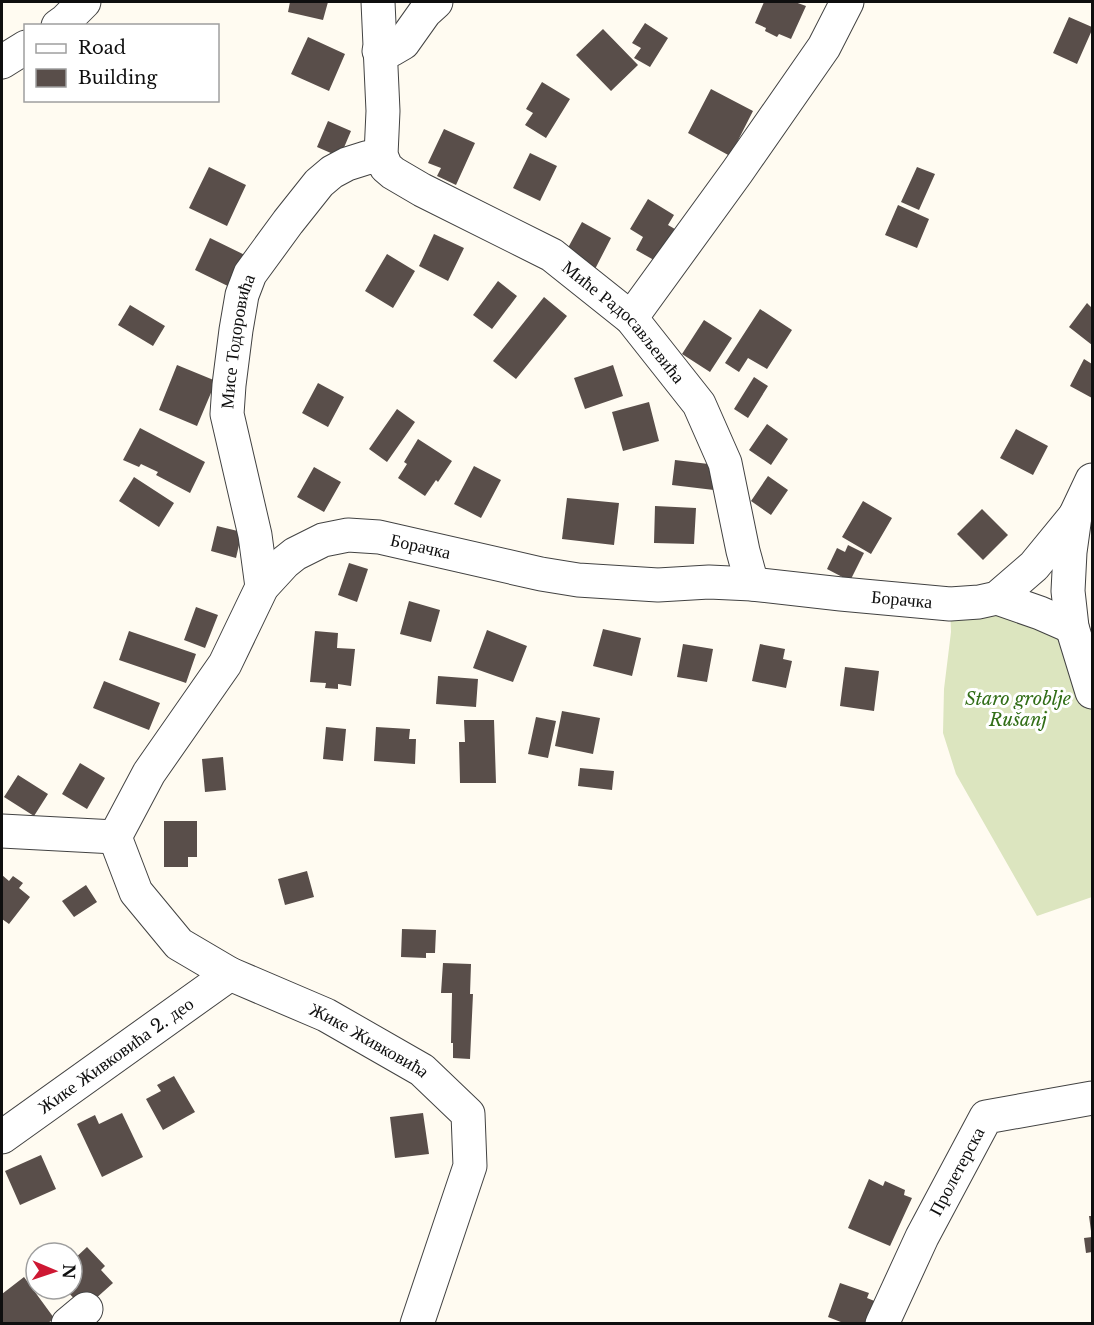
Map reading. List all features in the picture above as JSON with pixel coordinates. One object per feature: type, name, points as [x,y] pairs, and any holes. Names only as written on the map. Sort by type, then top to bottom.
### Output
[{"type":"street","points":[[61,24],[84,2]]},
{"type":"street","points":[[378,2],[383,111],[381,155]]},
{"type":"street","points":[[380,51],[391,50],[403,43],[425,12],[436,2]]},
{"type":"street","points":[[631,318],[824,48],[847,2]]},
{"type":"street","points":[[2,62],[24,48]]},
{"type":"street","name":"Миће Радосављевића","points":[[381,155],[386,166],[393,173],[422,190],[552,255],[631,318],[699,404],[726,463],[752,584]]},
{"type":"street","name":"Мисе Тодоровића","points":[[262,587],[255,536],[227,414],[242,295],[250,274],[320,183],[332,172],[347,164],[381,155]]},
{"type":"street","points":[[998,598],[1034,566],[1075,516],[1092,480]]},
{"type":"street","points":[[245,492],[295,554]]},
{"type":"street","points":[[1075,516],[1068,591],[1071,627],[1092,692]]},
{"type":"street","name":"Борачка","points":[[115,837],[149,773],[225,664],[262,587],[295,554],[323,540],[348,535],[379,537],[541,574],[578,580],[658,585],[709,582],[752,584],[950,604],[998,598],[1071,627]]},
{"type":"street","points":[[2,831],[115,837]]},
{"type":"street","name":"Жике Живковића","points":[[115,837],[136,892],[179,944],[230,974],[326,1015],[422,1070],[468,1114],[470,1166],[417,1323]]},
{"type":"street","name":"Жике Живковића 2. део","points":[[2,1137],[230,974]]},
{"type":"street","name":"Пролетерска","points":[[882,1323],[922,1236],[986,1117],[1092,1098]]},
{"type":"green space","name":"Staro groblje Rušanj","points":[[950,604],[1072,627],[1092,696],[1092,897],[1037,916],[956,774],[943,733],[944,689],[951,632]]},
{"type":"building","points":[[290,2],[328,2],[323,20],[288,12]]},
{"type":"building","points":[[764,2],[795,2],[806,6],[791,39],[779,34],[777,37],[755,23]]},
{"type":"building","points":[[1069,17],[1092,27],[1077,64],[1053,53]]},
{"type":"building","points":[[645,23],[668,38],[650,67],[634,58],[641,48],[632,43]]},
{"type":"building","points":[[603,29],[638,65],[611,91],[576,55]]},
{"type":"building","points":[[308,37],[345,54],[329,91],[291,74]]},
{"type":"building","points":[[542,82],[570,99],[546,138],[525,125],[533,113],[526,109]]},
{"type":"building","points":[[711,89],[753,111],[730,156],[688,133]]},
{"type":"building","points":[[328,121],[351,131],[340,157],[317,147]]},
{"type":"building","points":[[444,129],[475,143],[456,185],[437,176],[441,168],[428,163]]},
{"type":"building","points":[[530,153],[557,166],[540,201],[513,188]]},
{"type":"building","points":[[209,167],[246,185],[227,226],[189,208]]},
{"type":"building","points":[[917,167],[935,174],[919,210],[901,202]]},
{"type":"building","points":[[648,199],[674,215],[668,225],[680,232],[661,264],[636,250],[643,237],[630,229]]},
{"type":"building","points":[[898,205],[929,219],[917,248],[885,235]]},
{"type":"building","points":[[582,222],[611,238],[593,273],[563,257]]},
{"type":"building","points":[[434,234],[464,248],[448,281],[419,266]]},
{"type":"building","points":[[210,238],[251,258],[236,290],[195,270]]},
{"type":"building","points":[[387,254],[415,271],[393,308],[365,291]]},
{"type":"building","points":[[498,281],[517,296],[492,329],[473,315]]},
{"type":"building","points":[[544,297],[567,316],[516,379],[493,361]]},
{"type":"building","points":[[1087,303],[1092,308],[1092,345],[1069,327]]},
{"type":"building","points":[[130,305],[165,326],[153,346],[118,325]]},
{"type":"building","points":[[760,309],[792,330],[767,369],[748,358],[739,372],[725,363]]},
{"type":"building","points":[[704,320],[732,338],[710,372],[682,354]]},
{"type":"building","points":[[1084,359],[1092,364],[1092,398],[1070,386]]},
{"type":"building","points":[[177,365],[216,381],[197,426],[159,410]]},
{"type":"building","points":[[613,365],[623,396],[585,409],[574,378]]},
{"type":"building","points":[[754,377],[768,386],[748,418],[734,409]]},
{"type":"building","points":[[318,383],[344,397],[328,427],[302,413]]},
{"type":"building","points":[[649,402],[659,441],[623,451],[612,412]]},
{"type":"building","points":[[397,409],[415,422],[387,462],[369,449]]},
{"type":"building","points":[[767,424],[788,439],[771,465],[749,450]]},
{"type":"building","points":[[140,428],[205,462],[190,493],[156,475],[158,472],[141,464],[139,467],[123,460]]},
{"type":"building","points":[[1016,429],[1048,446],[1033,475],[1000,458]]},
{"type":"building","points":[[418,439],[452,461],[425,496],[398,478],[407,464],[404,462]]},
{"type":"building","points":[[675,460],[717,465],[714,490],[672,485]]},
{"type":"building","points":[[474,466],[501,480],[481,518],[454,504]]},
{"type":"building","points":[[314,467],[341,482],[324,512],[297,497]]},
{"type":"building","points":[[768,476],[788,490],[771,515],[751,501]]},
{"type":"building","points":[[134,477],[174,503],[159,527],[119,501]]},
{"type":"building","points":[[567,498],[619,503],[614,545],[562,539]]},
{"type":"building","points":[[863,501],[892,518],[871,554],[842,537]]},
{"type":"building","points":[[655,506],[696,508],[694,544],[654,543]]},
{"type":"building","points":[[982,509],[1008,535],[983,560],[957,534]]},
{"type":"building","points":[[217,526],[242,532],[236,558],[211,551]]},
{"type":"building","points":[[848,545],[864,553],[850,581],[827,569],[837,548],[845,552]]},
{"type":"building","points":[[349,563],[368,569],[357,602],[338,595]]},
{"type":"building","points":[[409,601],[440,610],[431,642],[400,634]]},
{"type":"building","points":[[196,607],[218,615],[205,648],[184,640]]},
{"type":"building","points":[[603,629],[641,638],[632,676],[593,666]]},
{"type":"building","points":[[487,630],[527,646],[513,682],[473,668]]},
{"type":"building","points":[[129,631],[196,654],[186,683],[119,660]]},
{"type":"building","points":[[315,631],[338,633],[337,648],[355,649],[351,686],[338,684],[338,689],[325,688],[326,683],[310,682]]},
{"type":"building","points":[[683,644],[713,649],[707,682],[677,677]]},
{"type":"building","points":[[760,644],[785,649],[783,659],[792,661],[786,688],[752,681]]},
{"type":"building","points":[[845,667],[879,671],[874,711],[840,706]]},
{"type":"building","points":[[438,676],[478,679],[476,707],[436,704]]},
{"type":"building","points":[[104,681],[160,703],[149,730],[93,708]]},
{"type":"building","points":[[562,711],[600,718],[593,754],[555,746]]},
{"type":"building","points":[[536,717],[556,721],[548,758],[528,754]]},
{"type":"building","points":[[464,720],[494,720],[496,783],[460,783],[459,742],[465,742]]},
{"type":"building","points":[[326,727],[346,729],[343,761],[323,759]]},
{"type":"building","points":[[376,727],[410,729],[409,739],[416,739],[415,764],[374,761]]},
{"type":"building","points":[[223,757],[226,790],[205,792],[202,759]]},
{"type":"building","points":[[80,763],[105,778],[87,809],[62,794]]},
{"type":"building","points":[[580,768],[614,771],[612,790],[578,786]]},
{"type":"building","points":[[18,775],[48,794],[34,816],[4,797]]},
{"type":"building","points":[[164,821],[197,821],[197,857],[188,857],[188,867],[164,867]]},
{"type":"building","points":[[307,871],[314,897],[285,905],[278,879]]},
{"type":"building","points":[[2,875],[9,881],[13,876],[23,883],[19,888],[30,897],[9,924],[2,919]]},
{"type":"building","points":[[86,885],[97,902],[74,917],[62,901]]},
{"type":"building","points":[[402,929],[436,930],[435,953],[426,953],[426,958],[401,957]]},
{"type":"building","points":[[443,963],[471,964],[470,994],[473,994],[470,1059],[453,1058],[452,993],[441,993]]},
{"type":"building","points":[[174,1076],[195,1112],[163,1130],[146,1099],[161,1091],[157,1085]]},
{"type":"building","points":[[122,1113],[143,1157],[102,1177],[77,1124],[95,1115],[99,1124]]},
{"type":"building","points":[[423,1113],[429,1154],[395,1158],[390,1117]]},
{"type":"building","points":[[41,1155],[56,1189],[20,1205],[5,1171]]},
{"type":"building","points":[[869,1179],[883,1186],[885,1181],[905,1190],[904,1195],[912,1198],[890,1246],[848,1228]]},
{"type":"building","points":[[1089,1216],[1092,1216],[1092,1231],[1091,1231]]},
{"type":"building","points":[[1092,1237],[1092,1252],[1086,1253],[1084,1238]]},
{"type":"building","points":[[87,1247],[105,1266],[101,1270],[113,1283],[84,1309],[76,1301],[84,1301],[84,1250]]},
{"type":"building","points":[[24,1277],[24,1301],[42,1301],[54,1318],[47,1324],[2,1324],[2,1294]]},
{"type":"building","points":[[840,1283],[869,1293],[867,1298],[882,1304],[876,1324],[846,1324],[828,1317]]}]
